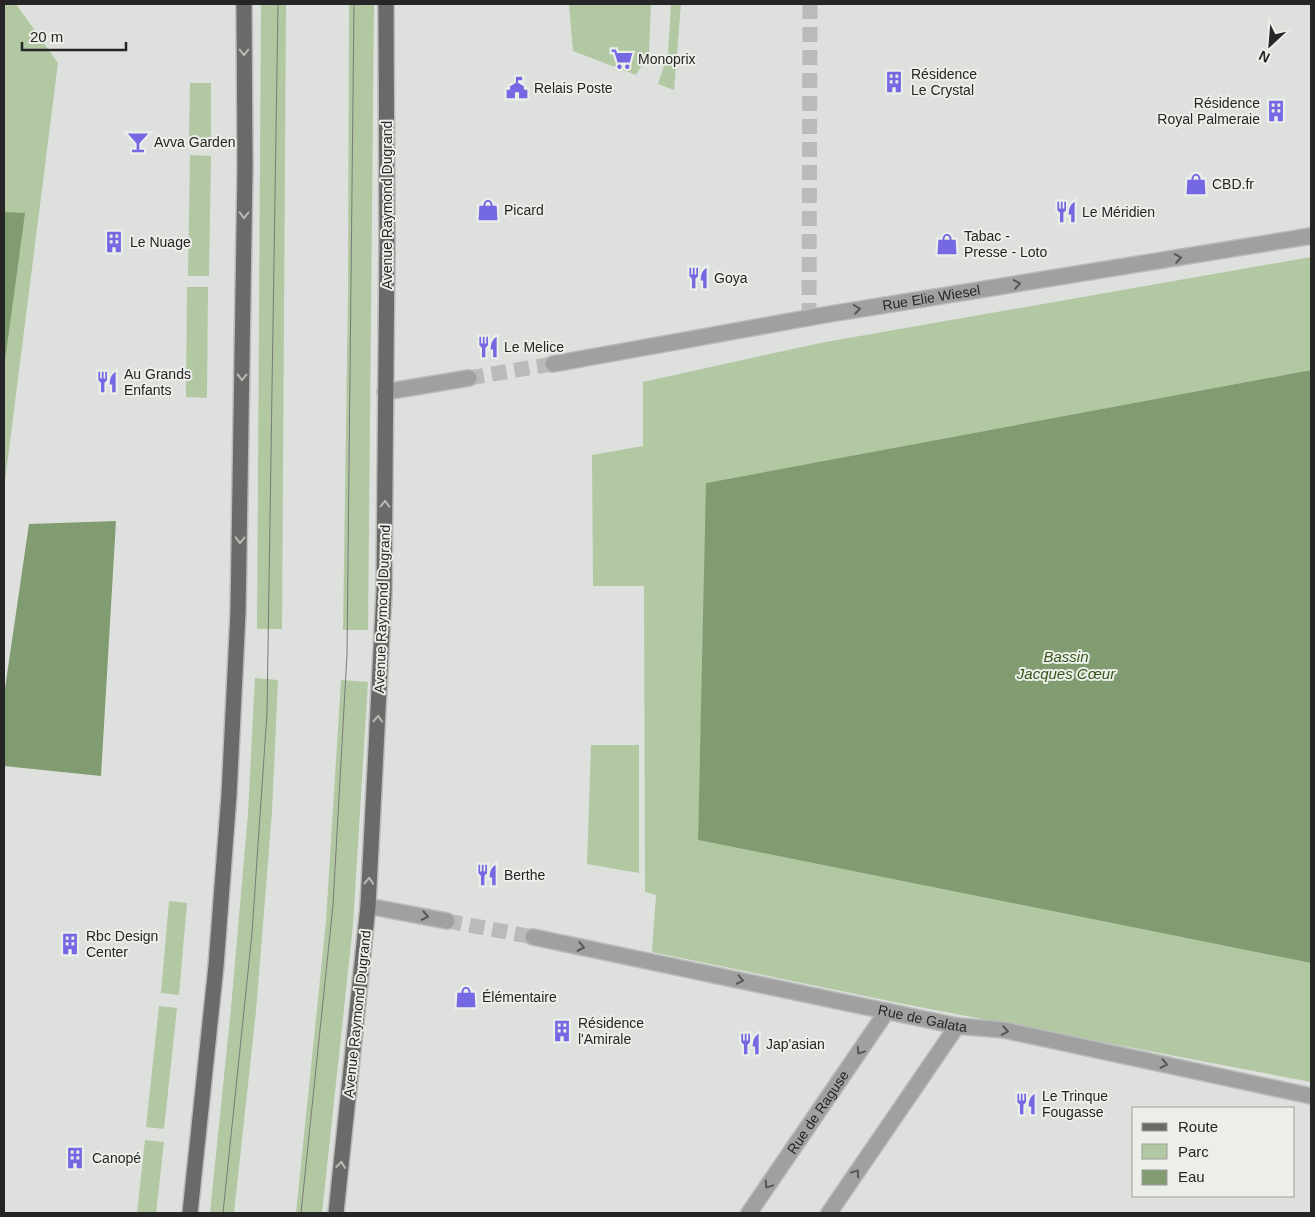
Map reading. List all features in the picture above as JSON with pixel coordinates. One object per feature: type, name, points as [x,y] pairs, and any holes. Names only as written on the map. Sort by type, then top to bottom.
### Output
[{"type":"main road","points":[[190,1213],[216,966],[229,795],[238,612],[245,168],[244,4]]},
{"type":"main road","name":"Avenue Raymond Dugrand","points":[[336,1213],[368,906],[384,592],[387,160],[386,4]]},
{"type":"street","name":"Rue Elie Wiesel","points":[[552,364],[809,318],[1311,236]]},
{"type":"street","points":[[385,392],[469,378]]},
{"type":"street","points":[[368,906],[447,920]]},
{"type":"street","name":"Rue de Galata","points":[[533,937],[957,1026],[1004,1030],[1311,1096]]},
{"type":"street","name":"Rue de Raguse","points":[[749,1213],[887,1011]]},
{"type":"street","points":[[829,1213],[957,1026]]},
{"type":"green space","points":[[4,4],[16,4],[58,63],[4,489]]},
{"type":"green space","points":[[261,4],[286,4],[282,629],[257,629]]},
{"type":"green space","points":[[349,4],[374,4],[368,630],[343,630],[348,291]]},
{"type":"green space","points":[[569,4],[651,4],[649,54],[636,75],[573,51]]},
{"type":"green space","points":[[671,4],[681,4],[674,90],[658,84],[668,54]]},
{"type":"green space","points":[[190,83],[211,83],[211,139],[189,139]]},
{"type":"green space","points":[[190,155],[211,156],[209,276],[188,276]]},
{"type":"green space","points":[[1311,257],[1311,370],[707,483],[698,840],[1311,963],[1311,1082],[909,1005],[652,952],[656,895],[645,892],[644,586],[593,586],[592,455],[643,446],[643,382],[820,343]]},
{"type":"green space","points":[[187,287],[208,287],[207,398],[186,397]]},
{"type":"green space","points":[[255,678],[278,680],[272,812],[256,1011],[234,1213],[210,1213],[231,1008],[248,813]]},
{"type":"green space","points":[[341,680],[368,682],[353,925],[322,1213],[296,1213],[326,921]]},
{"type":"green space","points":[[591,745],[639,745],[639,873],[587,864]]},
{"type":"green space","points":[[169,901],[187,903],[179,995],[161,993]]},
{"type":"green space","points":[[159,1006],[177,1008],[164,1129],[146,1127]]},
{"type":"green space","points":[[145,1140],[164,1142],[156,1213],[137,1213]]},
{"type":"water","points":[[4,212],[25,213],[4,368]]},
{"type":"water","name":"Bassin Jacques Cœur","points":[[1311,370],[1311,963],[698,840],[706,483]]},
{"type":"water","points":[[116,521],[101,776],[4,766],[4,695],[29,524]]},
{"type":"tunnel","points":[[809,318],[810,4]]},
{"type":"tunnel","points":[[469,378],[553,364]]},
{"type":"tunnel","points":[[447,921],[533,937]]},
{"type":"tram line","points":[[223,1213],[252,933],[267,713],[278,4]]},
{"type":"tram line","points":[[301,1213],[333,905],[347,654],[354,4]]},
{"type":"place","name":"Monoprix","points":[[622,59]]},
{"type":"place","name":"Résidence Le Crystal","points":[[894,82]]},
{"type":"place","name":"Relais Poste","points":[[517,88]]},
{"type":"place","name":"Résidence Royal Palmeraie","points":[[1276,111]]},
{"type":"place","name":"Avva Garden","points":[[138,142]]},
{"type":"place","name":"CBD.fr","points":[[1196,184]]},
{"type":"place","name":"Picard","points":[[488,210]]},
{"type":"place","name":"Le Méridien","points":[[1066,212]]},
{"type":"place","name":"Le Nuage","points":[[114,242]]},
{"type":"place","name":"Tabac - Presse - Loto","points":[[947,244]]},
{"type":"place","name":"Goya","points":[[698,278]]},
{"type":"place","name":"Le Melice","points":[[488,347]]},
{"type":"place","name":"Au Grands Enfants","points":[[107,382]]},
{"type":"place","name":"Berthe","points":[[487,875]]},
{"type":"place","name":"Rbc Design Center","points":[[70,944]]},
{"type":"place","name":"Élémentaire","points":[[466,997]]},
{"type":"place","name":"Résidence l'Amirale","points":[[562,1031]]},
{"type":"place","name":"Jap'asian","points":[[750,1044]]},
{"type":"place","name":"Le Trinque Fougasse","points":[[1026,1104]]},
{"type":"place","name":"Canopé","points":[[75,1158]]}]
